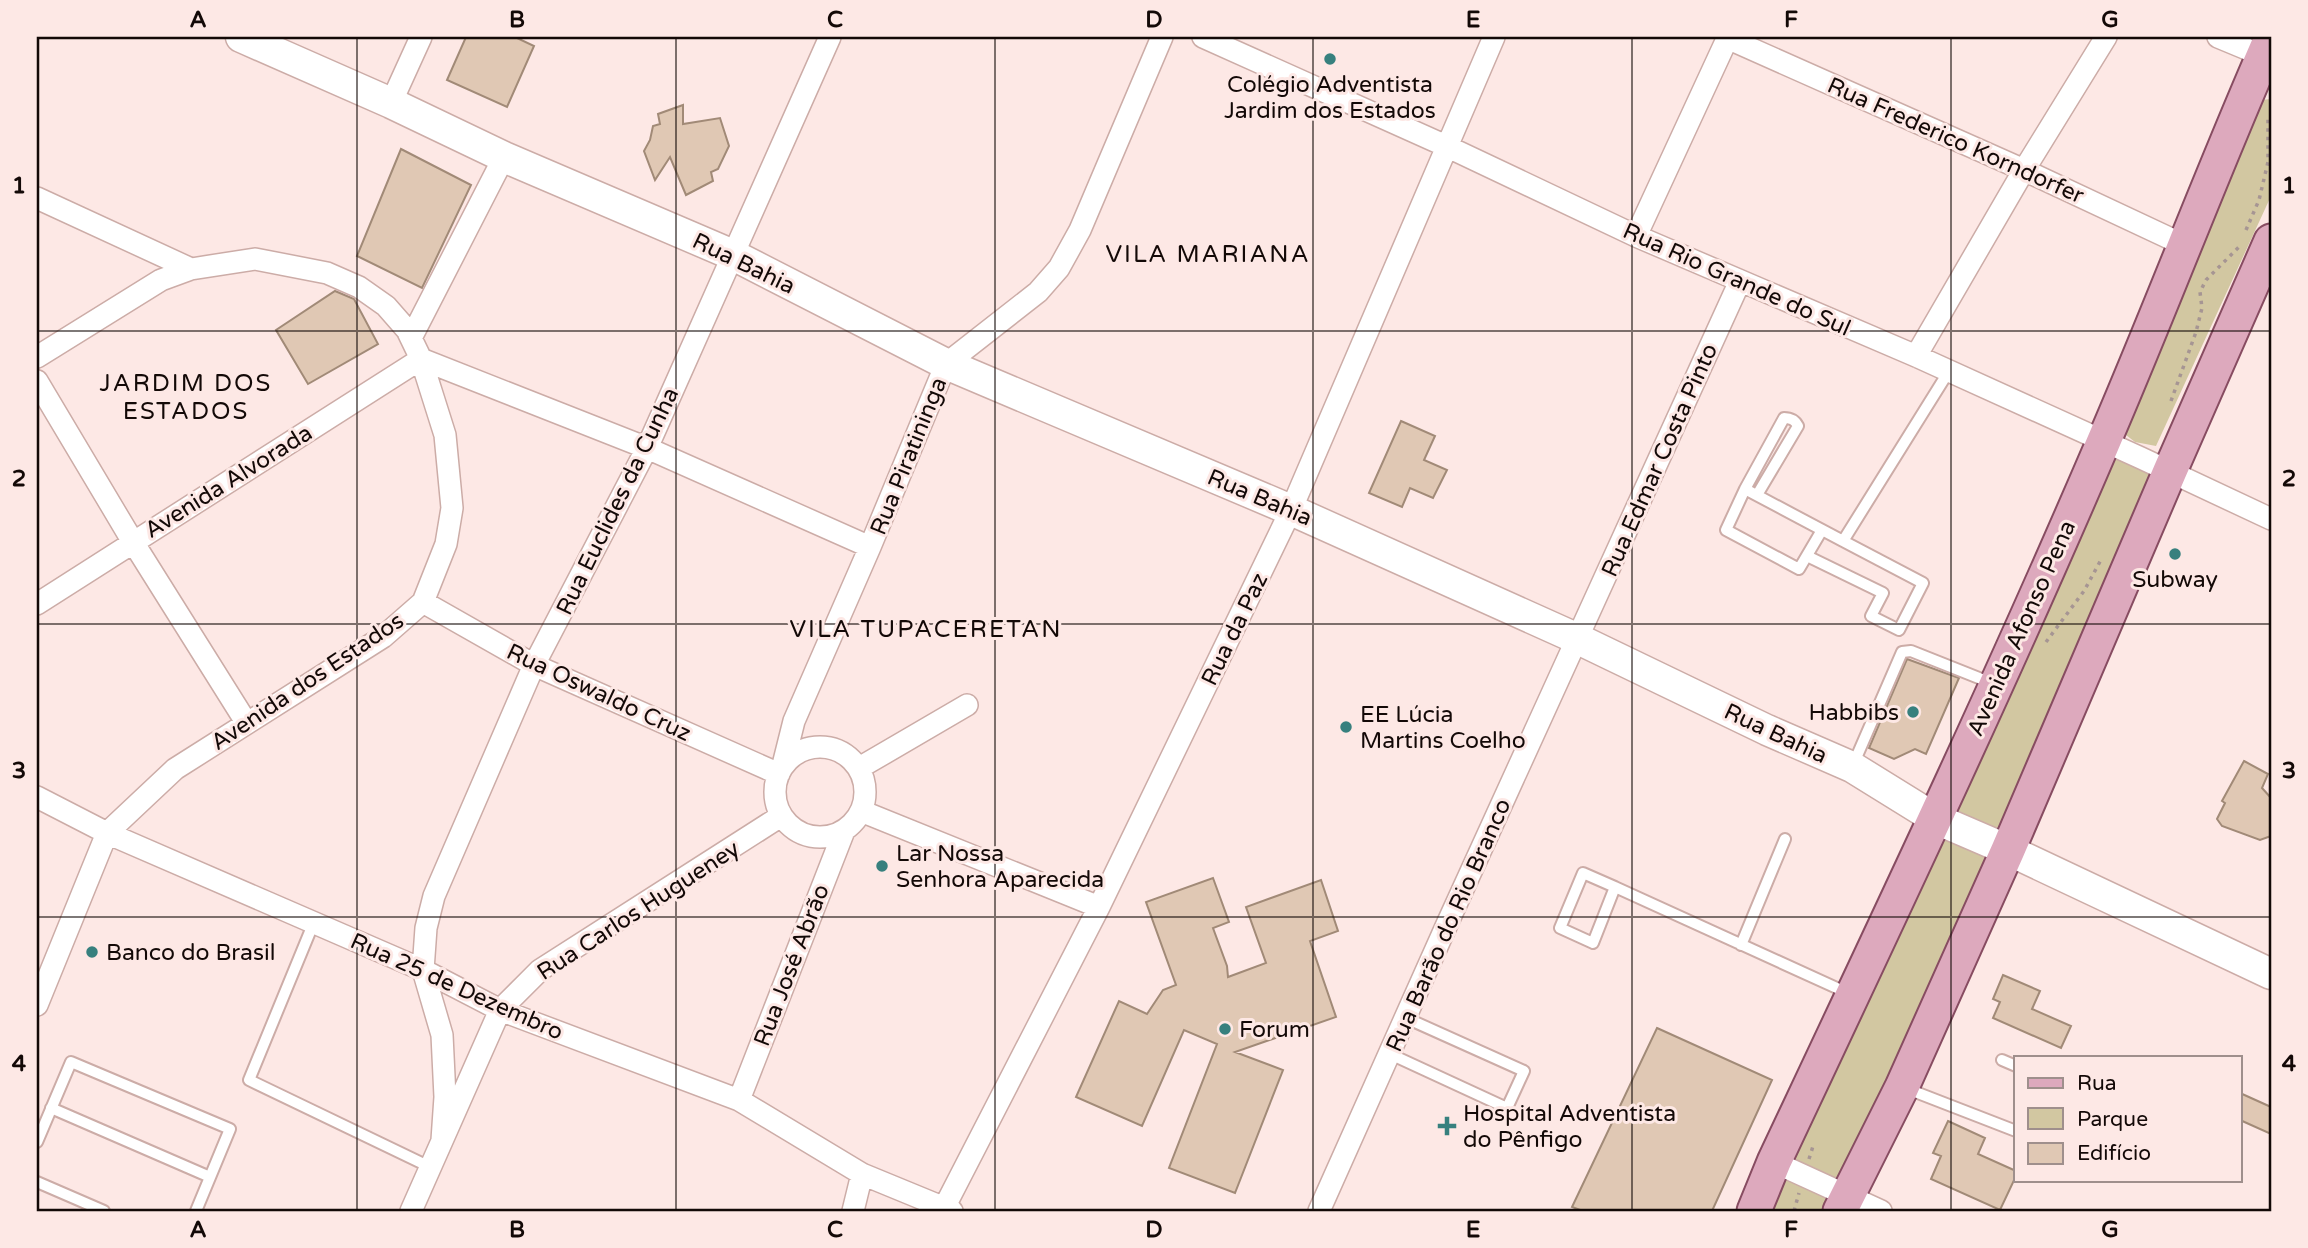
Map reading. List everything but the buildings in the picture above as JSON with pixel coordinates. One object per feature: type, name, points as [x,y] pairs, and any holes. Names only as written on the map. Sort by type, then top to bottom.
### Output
[{"type":"main road","name":"Avenida Afonso Pena","points":[[1754,1211],[1774,1162],[1997,685],[2104,441],[2184,245],[2269,51]]},
{"type":"main road","points":[[1843,1204],[1902,1087],[2008,850],[2169,471],[2271,241]]},
{"type":"street","name":"Rua Bahia","points":[[241,37],[391,103],[504,157],[733,255],[946,364],[1291,510],[1578,639],[1767,730],[1852,767],[1936,819],[2271,974]]},
{"type":"street","points":[[391,103],[421,37]]},
{"type":"street","name":"Rua Euclides da Cunha","points":[[423,970],[426,928],[434,896],[534,665],[647,448],[830,37]]},
{"type":"street","name":"Rua Piratininga","points":[[781,770],[794,721],[946,364],[1038,292],[1059,268],[1080,230],[1162,37]]},
{"type":"street","name":"Rua Rio Grande do Sul","points":[[1203,37],[1446,146],[1636,236],[1916,356],[2271,519]]},
{"type":"street","name":"Rua da Paz","points":[[948,1209],[1099,907],[1291,510],[1494,37]]},
{"type":"street","points":[[1636,236],[1728,37]]},
{"type":"street","name":"Rua Frederico Korndorfer","points":[[1728,37],[2184,245]]},
{"type":"street","points":[[1916,356],[2024,170],[2106,37]]},
{"type":"street","points":[[2218,37],[2269,51]]},
{"type":"street","points":[[411,338],[504,157]]},
{"type":"street","points":[[37,198],[191,269]]},
{"type":"street","name":"Avenida dos Estados","points":[[37,357],[161,280],[191,269],[255,259],[327,272],[359,287],[386,306],[407,331],[421,359],[445,435],[453,508],[446,544],[423,602],[383,636],[175,769],[107,832]]},
{"type":"street","name":"Rua Edmar Costa Pinto","points":[[1578,639],[1740,281]]},
{"type":"street","points":[[421,359],[647,448],[870,547]]},
{"type":"street","name":"Avenida Alvorada","points":[[37,604],[421,359]]},
{"type":"street","points":[[37,381],[133,542],[246,722]]},
{"type":"street","name":"Rua Oswaldo Cruz","points":[[423,602],[534,665],[781,770]]},
{"type":"street","name":"Rua Barão do Rio Branco","points":[[1319,1211],[1578,639]]},
{"type":"street","points":[[859,768],[967,705]]},
{"type":"street","points":[[813,747],[831,747],[847,755],[859,768],[865,785],[864,802],[857,819],[844,831],[827,837],[809,837],[793,829],[781,816],[775,800],[776,782],[781,770],[796,754],[813,747]]},
{"type":"street","name":"Rua 25 de Dezembro","points":[[37,797],[107,832],[423,970],[500,1010],[739,1100],[862,1174],[948,1209]]},
{"type":"street","points":[[861,811],[1099,907]]},
{"type":"street","name":"Rua Carlos Hugueney","points":[[500,1010],[540,970],[781,816]]},
{"type":"street","name":"Rua José Abrão","points":[[739,1100],[844,831]]},
{"type":"street","points":[[37,1005],[107,832]]},
{"type":"street","points":[[423,970],[442,1035],[445,1097],[442,1140]]},
{"type":"street","points":[[411,1211],[500,1010]]},
{"type":"street","points":[[1774,1162],[1804,1174],[1843,1204],[1881,1211]]},
{"type":"street","points":[[853,1211],[862,1174]]},
{"type":"street","points":[[911,1211],[948,1209]]},
{"type":"lane","points":[[1843,541],[1949,371]]},
{"type":"lane","points":[[1757,495],[1798,426],[1796,421],[1784,418],[1726,530],[1799,569],[1822,530]]},
{"type":"lane","points":[[1745,489],[1923,583],[1899,630],[1871,616],[1883,593],[1807,556]]},
{"type":"lane","points":[[1852,767],[1902,652],[1911,651],[1997,685]]},
{"type":"lane","points":[[1741,944],[1785,839]]},
{"type":"lane","points":[[1615,887],[1592,943],[1560,928],[1583,873],[1615,887],[1853,995]]},
{"type":"lane","points":[[314,922],[249,1080],[430,1167]]},
{"type":"lane","points":[[1390,1054],[1507,1108],[1524,1071],[1406,1017]]},
{"type":"lane","points":[[2002,1060],[2014,1065]]},
{"type":"lane","points":[[37,1142],[71,1062],[230,1129],[196,1211]]},
{"type":"lane","points":[[1902,1087],[2014,1129]]},
{"type":"lane","points":[[51,1108],[210,1177]]},
{"type":"lane","points":[[37,1182],[104,1211]]},
{"type":"green space","points":[[2271,99],[2271,196],[2156,446],[2135,442],[2117,428],[2261,100]]},
{"type":"green space","points":[[2104,441],[2170,471],[1840,1211],[1754,1211]]},
{"type":"place","name":"Colégio Adventista Jardim dos Estados","points":[[1330,59]]},
{"type":"place","name":"Subway","points":[[2175,554]]},
{"type":"place","name":"Habbibs","points":[[1913,712]]},
{"type":"place","name":"EE Lúcia Martins Coelho","points":[[1346,727]]},
{"type":"place","name":"Lar Nossa Senhora Aparecida","points":[[882,866]]},
{"type":"place","name":"Banco do Brasil","points":[[92,952]]},
{"type":"place","name":"Forum","points":[[1225,1029]]},
{"type":"place","name":"Hospital Adventista do Pênfigo","points":[[1447,1126]]},
{"type":"district","name":"VILA MARIANA","points":[[1208,254]]},
{"type":"district","name":"JARDIM DOS ESTADOS","points":[[186,397]]},
{"type":"district","name":"VILA TUPACERETAN","points":[[926,629]]}]
